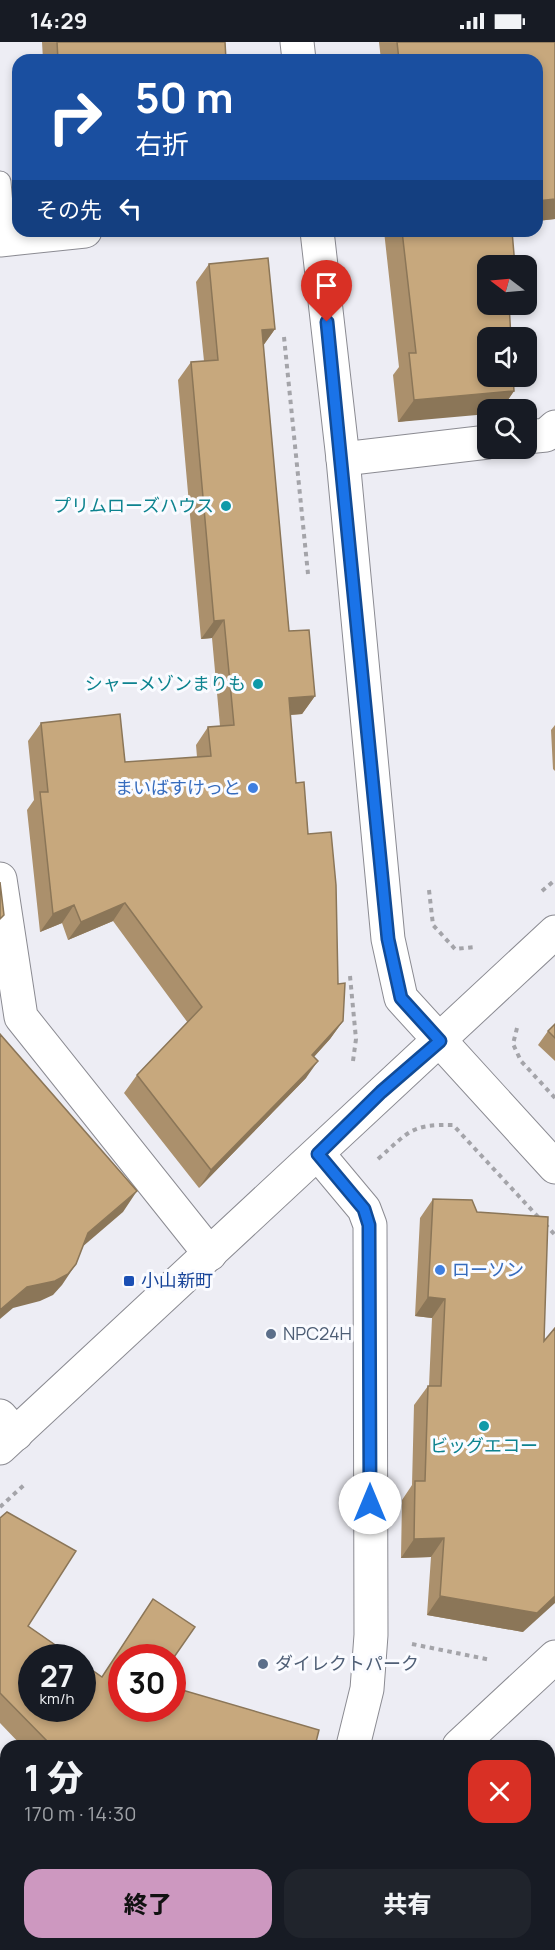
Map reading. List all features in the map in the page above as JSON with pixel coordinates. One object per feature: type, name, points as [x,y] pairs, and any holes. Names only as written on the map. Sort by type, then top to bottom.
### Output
[{"type":"street","points":[[3,240],[30,237]]},
{"type":"street","points":[[318,237],[343,459],[388,939],[401,998],[555,1167]]},
{"type":"street","points":[[537,436],[546,435],[555,427]]},
{"type":"street","points":[[343,459],[477,443]]},
{"type":"street","points":[[0,879],[21,1017],[210,1254]]},
{"type":"street","points":[[5,1433],[210,1254],[555,932]]},
{"type":"street","points":[[318,1154],[364,1209],[369,1225],[371,1635],[367,1689],[354,1740]]},
{"type":"street","points":[[465,1740],[544,1667]]},
{"type":"lane","points":[[0,182],[3,240]]},
{"type":"path","points":[[523,1022],[515,1030],[513,1044],[521,1061],[555,1098]]},
{"type":"path","points":[[376,1167],[378,1159],[412,1129],[426,1124],[453,1125],[555,1235]]},
{"type":"path","points":[[371,1635],[497,1661],[544,1667]]},
{"type":"building","points":[[57,42],[225,42],[226,54],[58,54]]},
{"type":"building","points":[[397,42],[555,42],[555,199],[543,200],[543,54],[398,54]]},
{"type":"building","points":[[403,237],[513,237],[514,255],[477,255],[477,315],[510,315],[510,327],[477,327],[477,387],[514,387],[514,391],[414,400],[409,353],[416,353]]},
{"type":"building","points":[[268,258],[275,329],[262,330],[289,631],[309,630],[315,696],[289,698],[296,783],[304,782],[308,834],[331,832],[336,885],[338,984],[345,983],[343,1021],[312,1055],[318,1061],[211,1170],[137,1075],[202,1007],[125,903],[81,922],[74,905],[53,914],[40,792],[48,792],[41,723],[120,714],[125,762],[211,756],[208,727],[234,725],[224,620],[214,621],[191,362],[218,360],[209,264]]},
{"type":"building","points":[[0,882],[4,915],[0,919]]},
{"type":"building","points":[[555,1024],[555,1038],[548,1031]]},
{"type":"building","points":[[0,1034],[137,1191],[88,1233],[76,1264],[68,1274],[55,1281],[27,1287],[0,1310]]},
{"type":"building","points":[[433,1199],[472,1200],[477,1212],[548,1217],[544,1341],[555,1328],[555,1596],[537,1613],[440,1596],[444,1538],[414,1539],[415,1481],[425,1481],[428,1386],[441,1386],[445,1299],[428,1297]]},
{"type":"building","points":[[7,1512],[76,1551],[28,1626],[54,1644],[18,1644],[18,1711],[0,1693],[0,1518]]},
{"type":"building","points":[[153,1599],[195,1627],[183,1644],[124,1644]]},
{"type":"building","points":[[108,1668],[108,1722],[186,1722],[186,1691],[319,1730],[316,1740],[46,1740],[28,1722],[96,1722],[96,1673],[102,1677]]},
{"type":"place","name":"プリムローズハウス","points":[[226,506]]},
{"type":"place","name":"シャーメゾンまりも","points":[[258,684]]},
{"type":"place","name":"まいばすけっと","points":[[253,788]]},
{"type":"place","name":"ローソン","points":[[440,1270]]},
{"type":"place","name":"小山新町","points":[[129,1281]]},
{"type":"place","name":"NPC24H","points":[[271,1334]]},
{"type":"place","name":"ビッグエコー","points":[[484,1426]]},
{"type":"place","name":"ダイレクトパーク","points":[[263,1664]]},
{"type":"route","points":[[327,322],[343,459],[388,939],[401,998],[440,1041],[381,1092],[318,1154],[347,1185],[364,1209],[369,1225],[370,1503]]}]
